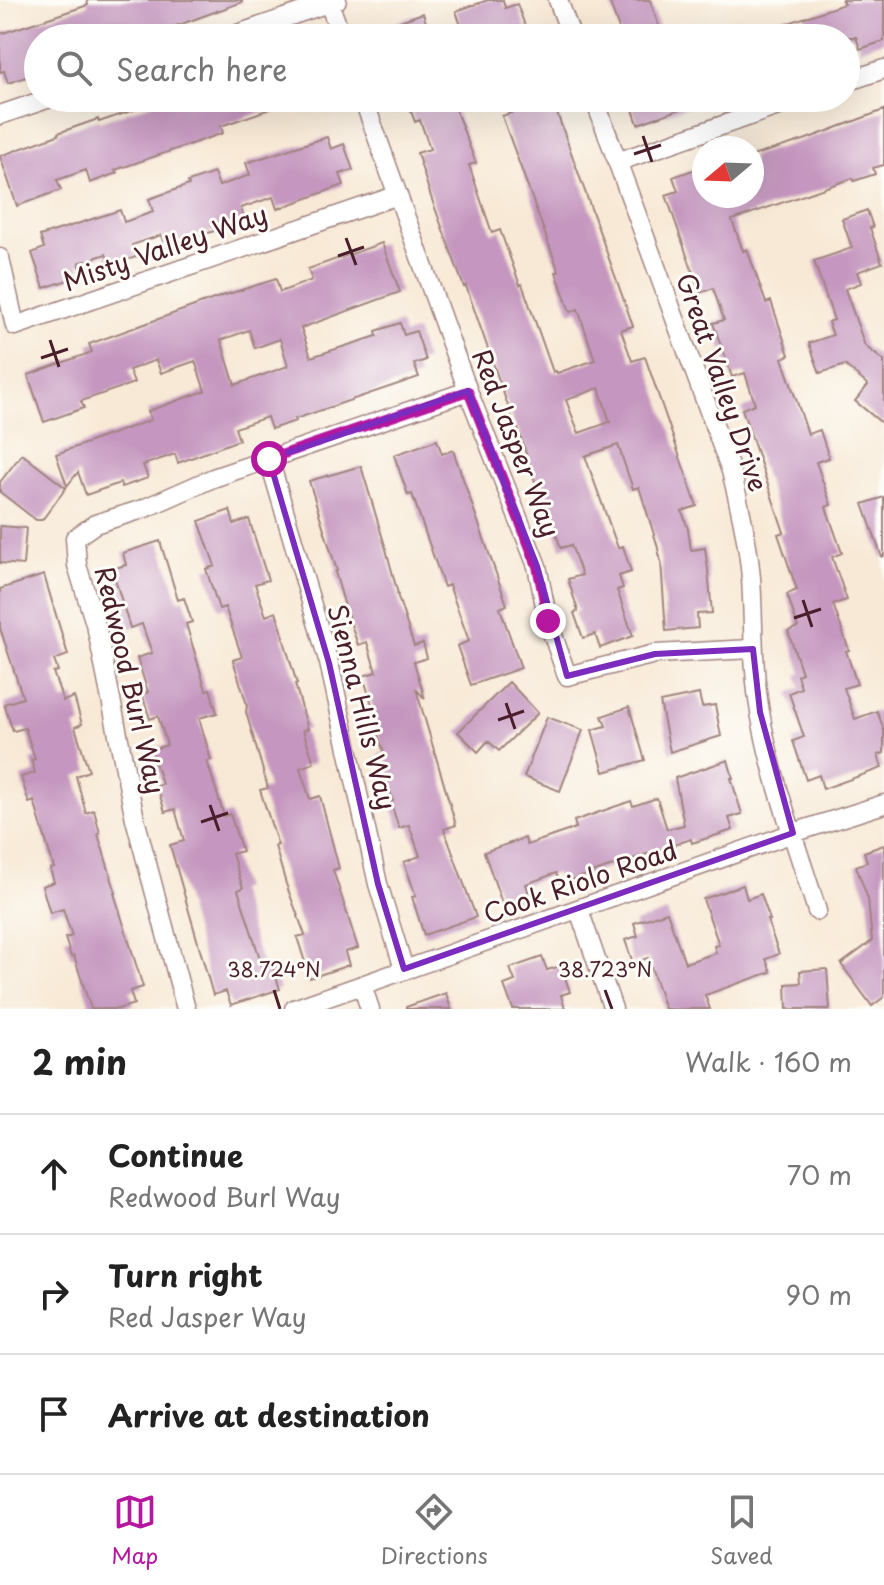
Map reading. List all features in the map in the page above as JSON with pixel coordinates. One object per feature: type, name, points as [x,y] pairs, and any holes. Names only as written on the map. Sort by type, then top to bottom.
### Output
[{"type":"street","points":[[558,0],[567,24]]},
{"type":"street","points":[[268,24],[333,2],[338,24]]},
{"type":"street","points":[[860,77],[884,69]]},
{"type":"street","points":[[0,115],[24,107]]},
{"type":"street","name":"Red Jasper Way","points":[[368,112],[468,391],[537,566],[548,621],[567,676],[655,654],[753,649]]},
{"type":"street","name":"Great Valley Drive","points":[[599,112],[731,471],[744,523],[751,577],[753,649],[760,712],[772,764],[817,911]]},
{"type":"street","points":[[617,162],[761,112]]},
{"type":"street","name":"Misty Valley Way","points":[[0,258],[15,326],[398,195]]},
{"type":"street","name":"Redwood Burl Way","points":[[186,1009],[135,819],[97,630],[77,565],[75,538],[95,524],[143,509],[213,478],[468,391]]},
{"type":"street","name":"Sienna Hills Way","points":[[269,459],[329,663],[378,884],[404,969]]},
{"type":"street","name":"Cook Riolo Road","points":[[294,1009],[793,833],[884,804]]},
{"type":"street","points":[[579,910],[613,1009]]},
{"type":"street","points":[[362,985],[370,1009]]},
{"type":"highlighted area","points":[[468,391],[537,566],[567,676],[655,654],[753,649],[760,712],[793,833],[404,969],[378,884],[329,663],[269,459]]},
{"type":"building","points":[[87,0],[242,0],[182,24],[30,24],[88,5]]},
{"type":"building","points":[[488,0],[503,0],[505,8],[517,4],[524,24],[460,24],[456,11]]},
{"type":"building","points":[[609,0],[650,0],[658,24],[617,24]]},
{"type":"building","points":[[842,0],[884,0],[884,41],[860,49],[860,24],[786,24],[844,4]]},
{"type":"building","points":[[423,13],[427,24],[391,24]]},
{"type":"building","points":[[24,26],[24,78],[8,83],[4,71],[0,72],[0,34]]},
{"type":"building","points":[[884,110],[884,165],[873,168],[875,174],[854,181],[853,178],[732,220],[743,251],[747,249],[766,303],[771,301],[789,355],[782,358],[808,434],[820,430],[829,458],[816,462],[831,505],[826,507],[842,553],[832,557],[847,600],[833,604],[857,684],[844,688],[855,719],[877,711],[884,730],[884,753],[878,755],[882,768],[823,789],[819,775],[806,780],[793,741],[804,737],[789,693],[801,688],[797,675],[802,673],[788,631],[798,627],[787,594],[797,590],[778,534],[784,532],[742,409],[755,404],[745,373],[732,377],[713,323],[724,320],[713,288],[700,293],[666,195],[678,191],[673,177],[692,170],[692,208],[764,208],[764,152]]},
{"type":"building","points":[[128,112],[261,112],[221,126],[223,133],[115,170],[117,173],[90,183],[86,170],[57,180],[61,190],[17,206],[0,156],[98,119],[99,122]]},
{"type":"building","points":[[411,112],[456,112],[476,163],[469,165],[492,233],[500,230],[553,372],[557,373],[595,360],[578,309],[570,312],[556,272],[559,272],[502,116],[514,112],[557,112],[633,326],[621,330],[632,361],[645,357],[697,506],[682,511],[691,550],[705,548],[712,613],[697,614],[698,628],[666,631],[657,544],[639,487],[633,489],[618,445],[585,456],[618,548],[623,546],[631,572],[619,576],[623,588],[617,590],[633,636],[600,648],[595,634],[583,638],[574,613],[578,611],[568,579],[582,575],[571,545],[561,548],[546,505],[543,506],[518,429],[431,197],[417,153],[430,149],[420,120],[415,122]],"holes":[[[599,388],[610,422],[579,433],[566,400]]]},
{"type":"building","points":[[634,112],[672,112],[638,124]]},
{"type":"building","points":[[327,137],[331,149],[344,144],[353,170],[340,174],[344,185],[277,209],[273,197],[241,208],[245,221],[165,247],[161,235],[132,245],[136,257],[110,266],[106,254],[79,263],[83,275],[44,288],[32,253],[44,248],[40,236],[120,210],[124,222],[153,212],[149,199],[189,185],[188,182],[214,173],[219,186],[250,175],[246,163]]},
{"type":"building","points":[[867,210],[882,263],[857,272],[861,283],[845,289],[865,346],[884,361],[884,425],[855,401],[868,385],[845,365],[820,373],[809,343],[833,335],[828,322],[834,320],[814,261],[852,248],[842,219]]},
{"type":"building","points":[[382,243],[400,292],[301,328],[311,357],[377,336],[376,331],[400,323],[404,335],[416,331],[426,360],[414,364],[419,377],[271,429],[267,417],[235,428],[239,440],[178,463],[175,454],[143,465],[148,478],[122,487],[120,483],[86,495],[78,472],[67,486],[56,454],[151,420],[148,411],[205,391],[195,361],[161,373],[156,360],[129,370],[134,383],[81,401],[84,408],[44,422],[28,375],[92,352],[89,344],[222,296],[276,279],[280,292],[312,280],[308,269]],"holes":[[[249,330],[255,348],[280,339],[288,366],[235,385],[221,340]]]},
{"type":"building","points":[[437,440],[442,454],[453,450],[507,605],[500,608],[521,668],[471,685],[457,646],[469,641],[449,585],[444,587],[412,494],[408,495],[394,455]]},
{"type":"building","points":[[22,454],[66,488],[42,520],[36,520],[0,492],[0,482]]},
{"type":"building","points":[[361,466],[414,646],[423,643],[427,658],[414,662],[425,699],[416,689],[456,825],[444,829],[476,917],[424,935],[412,897],[416,896],[404,862],[420,856],[409,825],[399,828],[390,801],[393,801],[379,755],[384,753],[363,676],[376,672],[367,642],[358,645],[309,481]]},
{"type":"building","points":[[884,497],[884,556],[882,557],[863,504]]},
{"type":"building","points":[[230,510],[234,524],[249,519],[268,580],[255,584],[266,616],[276,612],[297,684],[308,729],[303,730],[314,763],[300,768],[310,799],[320,796],[339,868],[333,870],[358,948],[345,952],[349,965],[310,978],[297,937],[305,935],[286,884],[275,846],[278,845],[260,790],[268,788],[233,660],[242,657],[225,607],[219,609],[206,569],[215,566],[199,521]]},
{"type":"building","points":[[0,526],[26,528],[23,565],[0,563]]},
{"type":"building","points":[[160,541],[178,600],[184,598],[192,622],[186,624],[206,690],[210,689],[217,713],[199,718],[211,760],[207,761],[224,816],[230,814],[242,851],[232,854],[243,888],[238,890],[263,968],[272,965],[280,989],[231,1005],[226,991],[213,995],[170,845],[184,841],[175,809],[165,812],[157,786],[162,784],[151,750],[167,745],[158,716],[150,719],[142,694],[148,692],[137,658],[152,653],[142,624],[130,628],[112,569],[126,565],[123,553]]},
{"type":"building","points":[[44,575],[68,655],[54,660],[58,671],[53,672],[63,701],[74,697],[82,724],[75,727],[89,771],[76,776],[86,813],[94,810],[114,893],[143,987],[130,991],[134,1004],[118,1009],[91,1009],[65,938],[72,936],[63,909],[50,913],[42,886],[54,882],[50,869],[54,868],[34,801],[29,803],[21,777],[35,773],[31,760],[35,759],[25,728],[13,731],[4,704],[23,698],[0,628],[0,589]]},
{"type":"building","points":[[509,682],[538,713],[499,751],[488,741],[478,752],[458,732]]},
{"type":"building","points":[[699,694],[702,707],[715,705],[721,736],[670,752],[660,702]]},
{"type":"building","points":[[629,707],[645,760],[604,772],[592,730],[606,726],[602,716]]},
{"type":"building","points":[[547,717],[583,730],[560,791],[524,777]]},
{"type":"building","points":[[728,760],[742,814],[729,818],[733,830],[692,843],[691,839],[560,884],[556,873],[526,884],[530,896],[503,906],[484,852],[525,838],[527,845],[576,828],[574,821],[631,801],[633,806],[657,798],[667,829],[684,825],[675,778]]},
{"type":"building","points":[[884,845],[884,997],[872,1006],[841,964],[872,941],[868,899],[856,866],[867,862],[864,852]]},
{"type":"building","points":[[743,885],[747,899],[761,894],[770,920],[767,920],[779,954],[766,959],[771,972],[705,995],[710,1009],[665,1009],[648,958],[633,963],[625,940],[638,936],[634,923],[667,912],[685,963],[716,953],[714,946],[719,945],[703,899]]},
{"type":"building","points":[[542,957],[547,970],[561,966],[570,992],[561,995],[565,1009],[513,1009],[504,985],[515,981],[510,968]]},
{"type":"building","points":[[827,969],[830,1009],[787,1009],[786,984],[801,983],[800,971]]},
{"type":"building","points":[[446,993],[451,1009],[406,1009],[406,1007]]},
{"type":"route","points":[[269,459],[468,391],[537,566],[548,621]]}]
